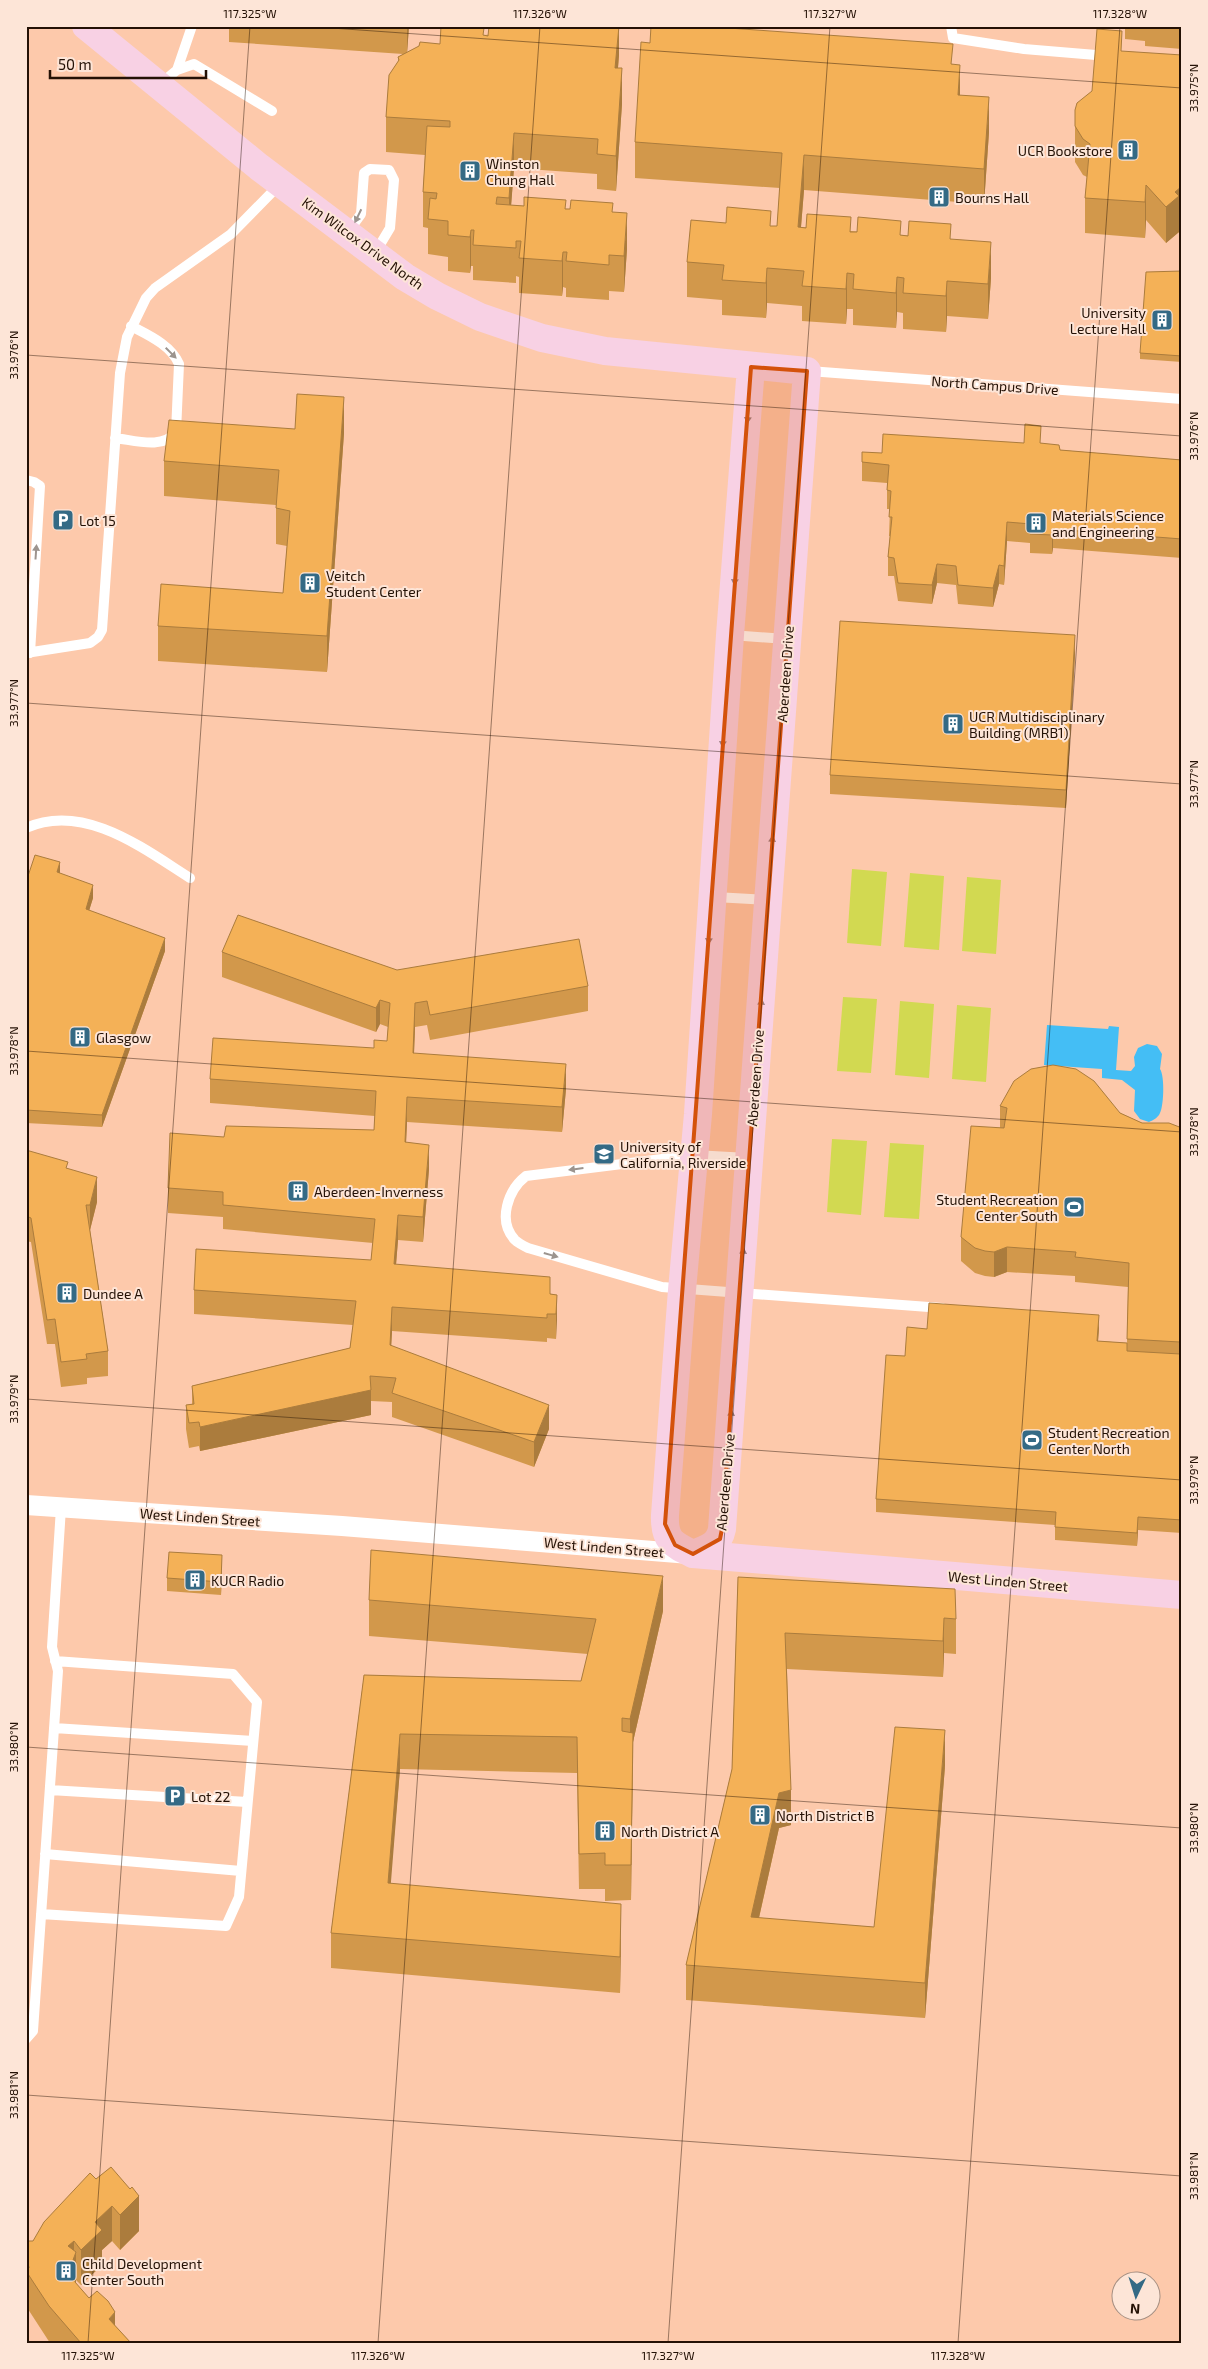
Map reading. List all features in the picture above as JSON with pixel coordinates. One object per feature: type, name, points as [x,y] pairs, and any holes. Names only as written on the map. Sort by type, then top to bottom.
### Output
[{"type":"street","name":"Kim Wilcox Drive North","points":[[86,26],[168,77],[281,183],[405,277],[437,296],[480,317],[542,338],[605,350],[719,360],[735,366],[807,371]]},
{"type":"street","points":[[693,1554],[674,1545],[667,1536],[665,1524],[694,1156],[730,635],[752,367]]},
{"type":"street","name":"Aberdeen Drive","points":[[693,1554],[709,1548],[720,1539],[722,1529],[807,371]]},
{"type":"street","name":"West Linden Street","points":[[26,1506],[342,1526],[1182,1595]]},
{"type":"lane","points":[[168,77],[192,26]]},
{"type":"lane","points":[[951,26],[953,38],[1024,49],[1116,56]]},
{"type":"lane","points":[[168,77],[194,64],[272,111]]},
{"type":"lane","points":[[347,233],[361,214],[364,173],[370,169],[389,170],[394,180],[390,228],[374,254]]},
{"type":"lane","points":[[26,480],[40,486],[28,653],[90,643],[98,637],[102,630],[120,373],[131,326],[141,306],[155,288],[231,234],[281,183]]},
{"type":"lane","points":[[115,438],[159,442],[167,441],[176,432],[179,364],[176,358],[159,342],[131,326]]},
{"type":"lane","name":"North Campus Drive","points":[[807,371],[1182,399]]},
{"type":"lane","points":[[730,635],[788,639]]},
{"type":"lane","points":[[26,828],[36,823],[64,821],[109,830],[190,878]]},
{"type":"lane","points":[[712,896],[768,900]]},
{"type":"lane","points":[[750,1158],[694,1156],[526,1176],[515,1184],[506,1212],[508,1230],[516,1241],[528,1248],[662,1287],[682,1290],[740,1292],[945,1308]]},
{"type":"lane","points":[[26,2039],[34,2031],[46,1854],[58,1671],[52,1647],[61,1508]]},
{"type":"lane","points":[[41,1914],[226,1926],[238,1897],[256,1702],[233,1674],[55,1662]]},
{"type":"lane","points":[[54,1728],[253,1741]]},
{"type":"lane","points":[[50,1790],[247,1802]]},
{"type":"lane","points":[[46,1854],[241,1872]]},
{"type":"highlighted area","points":[[751,367],[807,371],[722,1529],[720,1539],[693,1554],[675,1545],[665,1524]]},
{"type":"shaded area","name":"University of California, Riverside","points":[[26,26],[1182,26],[1182,2343],[26,2343]]},
{"type":"shaded area","points":[[852,869],[887,872],[881,946],[847,943]]},
{"type":"shaded area","points":[[910,873],[944,876],[939,950],[904,947]]},
{"type":"shaded area","points":[[967,877],[1001,880],[996,954],[962,951]]},
{"type":"shaded area","points":[[843,997],[877,999],[871,1073],[837,1071]]},
{"type":"shaded area","points":[[900,1001],[934,1004],[929,1078],[895,1075]]},
{"type":"shaded area","points":[[957,1005],[991,1008],[986,1082],[952,1079]]},
{"type":"shaded area","points":[[832,1139],[867,1141],[861,1215],[827,1212]]},
{"type":"shaded area","points":[[890,1143],[924,1145],[919,1219],[884,1217]]},
{"type":"water","points":[[1047,1025],[1108,1029],[1109,1026],[1119,1027],[1116,1070],[1131,1071],[1135,1066],[1134,1057],[1138,1048],[1147,1044],[1157,1046],[1162,1054],[1160,1069],[1163,1085],[1163,1100],[1159,1115],[1149,1122],[1140,1119],[1134,1111],[1135,1090],[1122,1080],[1102,1078],[1102,1069],[1044,1065]]},
{"type":"building","name":"Winston Chung Hall","points":[[441,26],[484,28],[483,35],[488,36],[489,26],[619,26],[615,68],[622,68],[616,156],[597,154],[598,139],[514,133],[509,198],[497,197],[496,204],[524,206],[524,197],[566,200],[565,209],[570,209],[571,200],[613,203],[612,212],[627,213],[624,256],[609,255],[609,265],[566,261],[567,252],[563,252],[562,261],[519,258],[521,241],[516,241],[516,248],[473,245],[474,230],[471,230],[470,237],[448,235],[448,221],[428,219],[430,198],[436,199],[437,193],[423,192],[427,126],[450,127],[450,121],[386,117],[389,75],[399,60],[398,57],[419,46],[420,42],[440,44]]},
{"type":"building","name":"Bourns Hall","points":[[651,26],[700,26],[953,44],[951,64],[960,65],[958,95],[989,97],[984,169],[804,155],[798,227],[806,228],[807,214],[851,217],[850,232],[857,232],[858,217],[901,221],[900,235],[908,236],[909,221],[951,224],[950,239],[991,242],[988,284],[947,281],[946,296],[903,293],[904,278],[897,277],[896,293],[853,289],[854,274],[847,273],[846,289],[802,286],[804,271],[767,268],[766,283],[722,280],[724,265],[687,262],[691,220],[726,223],[727,207],[771,211],[770,226],[777,226],[782,153],[635,142],[641,42],[650,43]]},
{"type":"building","name":"UCR Bookstore","points":[[1097,29],[1122,31],[1121,51],[1182,55],[1182,186],[1175,192],[1179,196],[1166,207],[1146,185],[1145,202],[1085,198],[1090,144],[1083,139],[1075,126],[1075,110],[1077,103],[1092,91]]},
{"type":"building","name":"University Lecture Hall","points":[[1182,271],[1182,356],[1140,353],[1146,272]]},
{"type":"building","points":[[297,394],[344,397],[327,636],[158,626],[161,584],[283,593],[290,511],[276,508],[279,470],[164,461],[169,420],[295,429]]},
{"type":"building","name":"Materials Science and Engineering","points":[[1025,424],[1041,426],[1040,443],[1059,445],[1060,450],[1182,460],[1182,539],[1053,529],[1052,535],[1030,534],[1031,524],[1007,522],[1004,566],[999,565],[993,588],[958,585],[956,566],[937,564],[932,585],[898,583],[894,558],[888,557],[892,517],[889,517],[891,491],[887,490],[889,465],[862,462],[862,452],[882,453],[883,434],[1024,443]]},
{"type":"building","name":"UCR Multidisciplinary Building (MRB1)","points":[[840,621],[1075,635],[1066,790],[830,775]]},
{"type":"building","name":"Glasgow","points":[[35,855],[60,862],[57,872],[93,885],[86,909],[165,938],[102,1115],[26,1110],[26,882]]},
{"type":"building","points":[[238,915],[397,970],[579,939],[588,986],[430,1015],[427,1001],[415,1003],[413,1053],[566,1064],[562,1107],[407,1097],[405,1142],[429,1145],[423,1217],[398,1215],[394,1264],[550,1277],[550,1294],[557,1295],[556,1314],[547,1314],[547,1318],[392,1307],[390,1345],[549,1405],[534,1442],[392,1393],[396,1378],[370,1376],[371,1390],[200,1427],[199,1422],[189,1423],[186,1405],[194,1404],[192,1386],[350,1348],[356,1301],[194,1290],[196,1249],[371,1260],[375,1219],[223,1205],[223,1192],[168,1188],[170,1133],[224,1137],[226,1126],[374,1130],[376,1091],[210,1079],[213,1038],[374,1048],[374,1040],[387,1041],[390,1003],[380,1000],[376,1008],[222,952]]},
{"type":"building","name":"Student Recreation Center South","points":[[1053,1065],[1076,1069],[1094,1081],[1120,1113],[1142,1123],[1169,1123],[1182,1128],[1182,1330],[1180,1342],[1127,1339],[1129,1263],[1075,1257],[1076,1252],[1007,1247],[994,1252],[985,1251],[975,1248],[961,1237],[971,1126],[1004,1128],[1007,1108],[1000,1106],[1014,1081],[1031,1069]]},
{"type":"building","name":"Dundee A","points":[[26,1150],[68,1162],[66,1168],[97,1177],[90,1205],[86,1205],[108,1351],[86,1354],[87,1359],[61,1362],[55,1319],[47,1320],[31,1218],[26,1216]]},
{"type":"building","name":"Student Recreation Center North","points":[[929,1303],[1099,1315],[1097,1341],[1127,1343],[1127,1351],[1180,1354],[1182,1347],[1182,1520],[1138,1517],[1137,1533],[1055,1527],[1056,1512],[876,1499],[886,1355],[905,1356],[907,1327],[927,1329]]},
{"type":"building","points":[[371,1550],[663,1576],[630,1719],[622,1718],[622,1731],[633,1733],[631,1865],[605,1865],[605,1853],[579,1854],[577,1737],[400,1734],[388,1883],[621,1904],[620,1957],[331,1933],[364,1675],[581,1681],[596,1619],[369,1600]]},
{"type":"building","points":[[169,1552],[222,1555],[221,1582],[167,1578]]},
{"type":"building","name":"North District B","points":[[738,1577],[955,1589],[956,1619],[944,1618],[943,1641],[785,1633],[791,1790],[779,1793],[751,1917],[874,1927],[895,1727],[945,1730],[925,1983],[686,1965],[732,1769]]},
{"type":"building","points":[[111,2167],[130,2189],[132,2187],[139,2196],[120,2215],[112,2206],[95,2222],[102,2230],[81,2250],[74,2241],[68,2246],[76,2252],[73,2260],[76,2262],[72,2275],[75,2276],[75,2282],[89,2298],[97,2291],[108,2301],[115,2312],[109,2319],[131,2343],[81,2343],[49,2306],[26,2271],[29,2268],[26,2253],[27,2241],[33,2241],[44,2222],[90,2173],[96,2179]]},
{"type":"place","name":"UCR Bookstore","points":[[1128,150]]},
{"type":"place","name":"Winston Chung Hall","points":[[470,171]]},
{"type":"place","name":"Bourns Hall","points":[[939,197]]},
{"type":"place","name":"University Lecture Hall","points":[[1162,320]]},
{"type":"place","name":"Lot 15","points":[[63,520]]},
{"type":"place","name":"Materials Science and Engineering","points":[[1036,523]]},
{"type":"place","name":"Veitch Student Center","points":[[310,583]]},
{"type":"place","name":"UCR Multidisciplinary Building (MRB1)","points":[[953,724]]},
{"type":"place","name":"Glasgow","points":[[80,1037]]},
{"type":"place","name":"University of California, Riverside","points":[[604,1154]]},
{"type":"place","name":"Aberdeen-Inverness","points":[[298,1191]]},
{"type":"place","name":"Student Recreation Center South","points":[[1074,1207]]},
{"type":"place","name":"Dundee A","points":[[67,1293]]},
{"type":"place","name":"Student Recreation Center North","points":[[1032,1440]]},
{"type":"place","name":"KUCR Radio","points":[[195,1580]]},
{"type":"place","name":"Lot 22","points":[[175,1796]]},
{"type":"place","name":"North District B","points":[[760,1815]]},
{"type":"place","name":"North District A","points":[[605,1831]]},
{"type":"place","name":"Child Development Center South","points":[[66,2271]]}]
